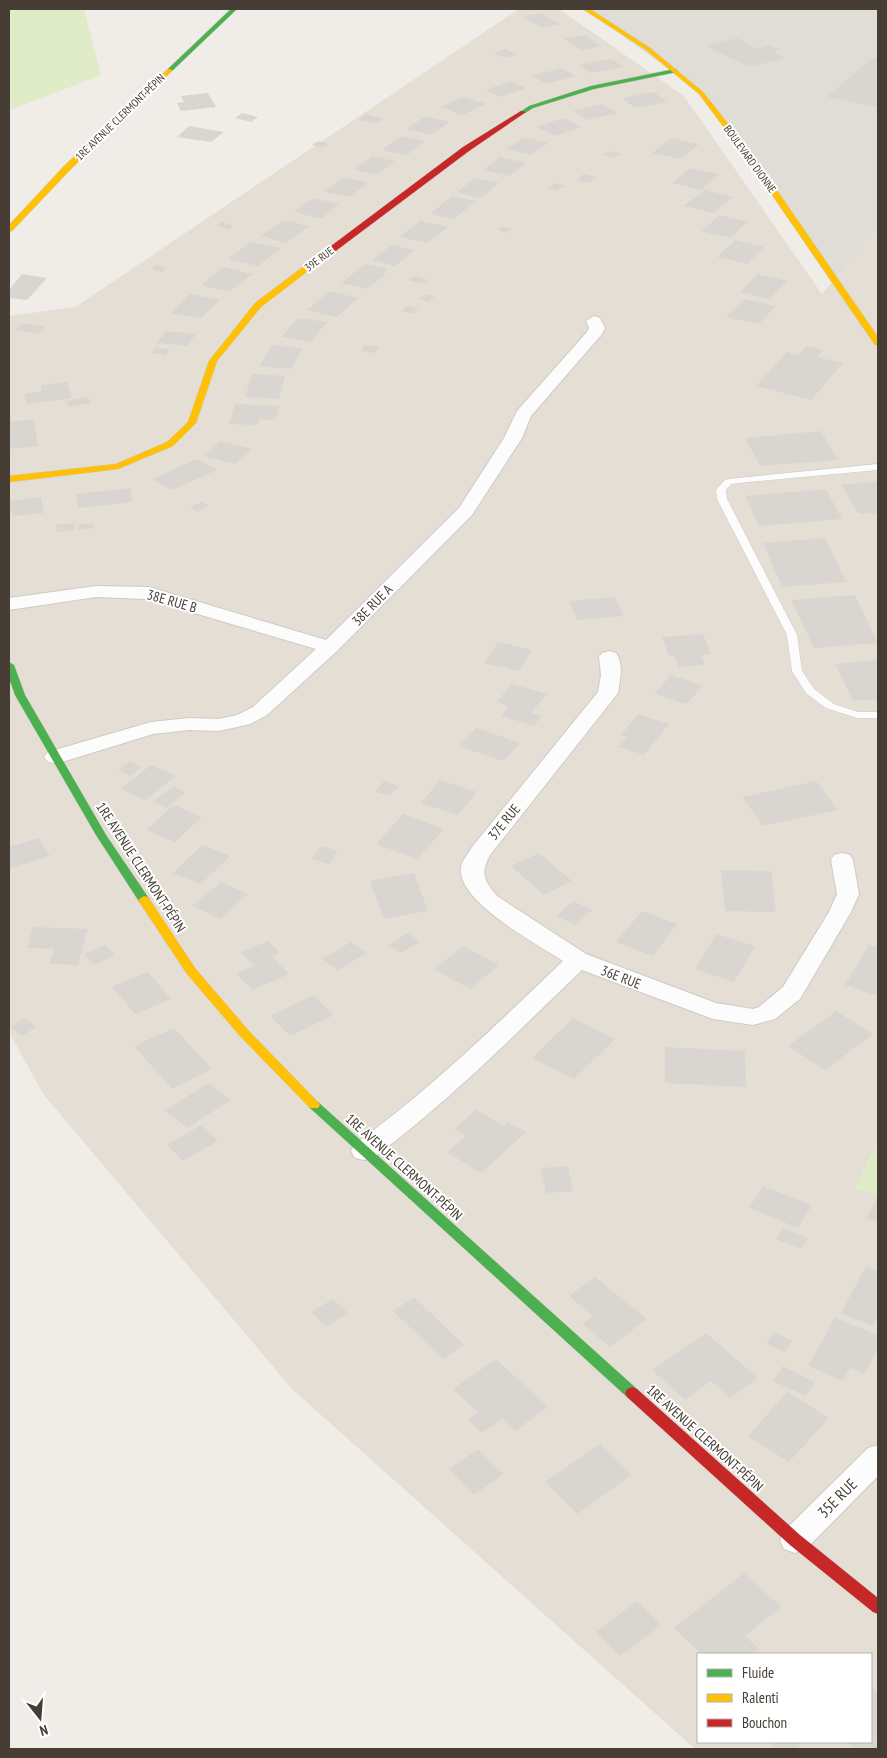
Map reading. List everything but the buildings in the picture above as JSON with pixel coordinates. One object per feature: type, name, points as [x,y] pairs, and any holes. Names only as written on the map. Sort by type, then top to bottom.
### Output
[{"type":"street","name":"1RE AVENUE CLERMONT-PÉPIN","points":[[9,229],[68,167],[234,9]]},
{"type":"street","name":"BOULEVARD DIONNE","points":[[586,9],[648,49],[701,93],[749,156],[878,343]]},
{"type":"street","name":"39E RUE","points":[[9,479],[118,466],[170,444],[192,423],[214,361],[258,305],[466,149],[531,107],[593,87],[675,71]]},
{"type":"street","name":"38E RUE A","points":[[56,757],[151,728],[190,724],[219,725],[243,720],[260,711],[330,648],[466,511],[513,438],[523,415],[594,334],[597,328],[594,321]]},
{"type":"street","name":"38E RUE B","points":[[9,604],[109,590],[129,590],[149,594],[330,648]]},
{"type":"street","name":"37E RUE","points":[[578,960],[489,901],[475,884],[472,867],[480,852],[608,693],[611,675],[609,657]]},
{"type":"street","name":"1RE AVENUE CLERMONT-PÉPIN","points":[[9,665],[20,695],[100,835],[191,971],[297,1089],[795,1540],[878,1608]]},
{"type":"street","name":"36E RUE","points":[[578,960],[713,1011],[753,1017],[767,1013],[792,993],[840,912],[848,894],[842,860]]},
{"type":"street","points":[[364,1151],[412,1116],[447,1086],[578,960]]},
{"type":"street","name":"35E RUE","points":[[795,1540],[878,1457]]},
{"type":"lane","points":[[878,467],[748,479],[728,482],[721,490],[722,499],[792,635],[797,671],[810,691],[830,706],[857,715],[878,715]]},
{"type":"shaded area","points":[[519,9],[559,9],[684,96],[822,294],[878,228],[878,1749],[695,1749],[292,1389],[44,1095],[9,1032],[9,316],[75,307]]},
{"type":"shaded area","points":[[586,9],[878,9],[878,228],[834,280],[701,93]]},
{"type":"green space","points":[[9,9],[84,9],[101,75],[11,110],[9,108]]},
{"type":"green space","points":[[878,1140],[878,1196],[855,1188]]},
{"type":"traffic: fast","points":[[170,70],[234,9]]},
{"type":"traffic: fast","points":[[523,112],[531,107],[593,87],[675,71]]},
{"type":"traffic: fast","points":[[9,665],[20,695],[101,835],[144,900]]},
{"type":"traffic: fast","points":[[314,1105],[632,1393]]},
{"type":"traffic: slow","points":[[586,9],[648,49],[701,93],[749,156],[878,343]]},
{"type":"traffic: slow","points":[[9,229],[68,167],[170,70]]},
{"type":"traffic: slow","points":[[9,479],[118,466],[170,444],[192,423],[213,361],[258,305],[330,251]]},
{"type":"traffic: slow","points":[[144,900],[191,971],[244,1033],[314,1105]]},
{"type":"traffic: jam","points":[[330,251],[466,149],[523,112]]},
{"type":"traffic: jam","points":[[632,1393],[795,1540],[878,1607]]}]
